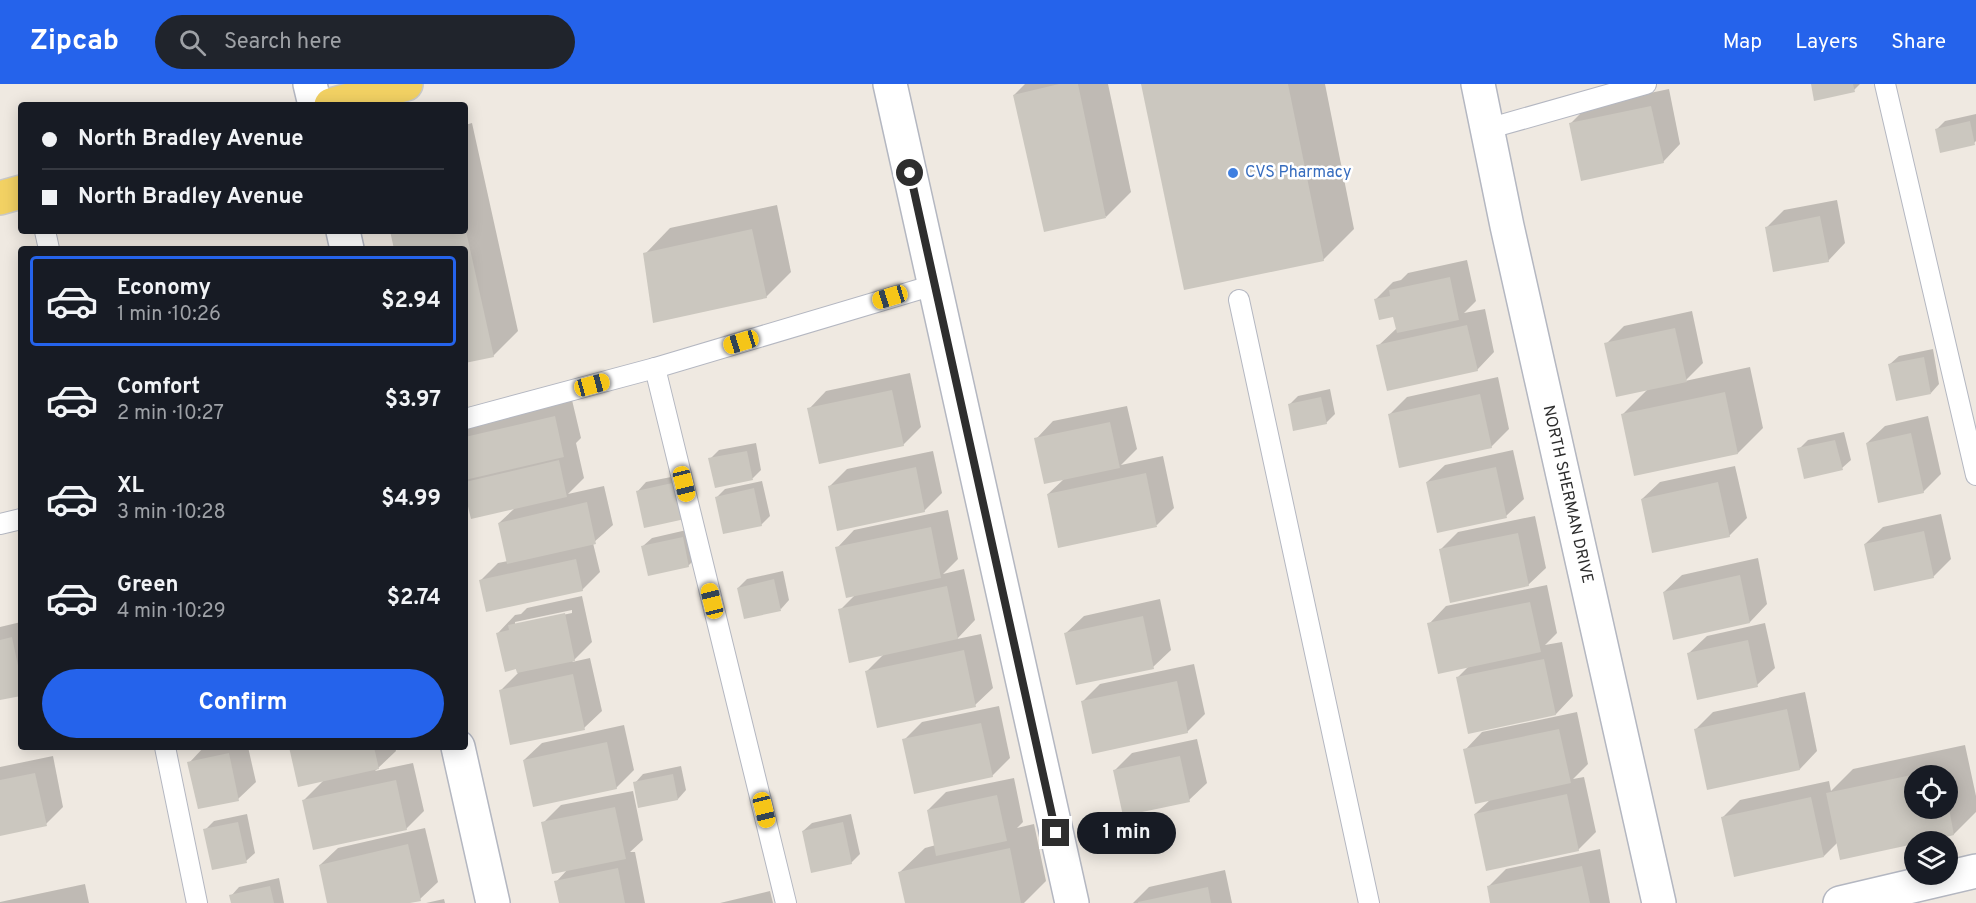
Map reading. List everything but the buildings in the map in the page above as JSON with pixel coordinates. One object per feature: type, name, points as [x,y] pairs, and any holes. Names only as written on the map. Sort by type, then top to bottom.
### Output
[{"type":"main road","points":[[342,102],[406,84]]},
{"type":"main road","points":[[0,198],[18,193]]},
{"type":"street","points":[[310,84],[314,102]]},
{"type":"street","points":[[890,84],[1072,903]]},
{"type":"street","name":"NORTH SHERMAN DRIVE","points":[[1478,84],[1659,903]]},
{"type":"street","points":[[459,750],[493,903]]},
{"type":"street","points":[[1840,903],[1976,870]]},
{"type":"lane","points":[[1487,129],[1646,84]]},
{"type":"lane","points":[[1885,84],[1976,475]]},
{"type":"lane","points":[[468,418],[656,368],[934,285]]},
{"type":"lane","points":[[1239,300],[1369,903]]},
{"type":"lane","points":[[656,368],[786,903]]},
{"type":"lane","points":[[0,524],[18,520]]},
{"type":"lane","points":[[166,750],[197,903]]},
{"type":"place","name":"CVS Pharmacy","points":[[1233,173]]},
{"type":"route","points":[[910,173],[1056,833]]}]
